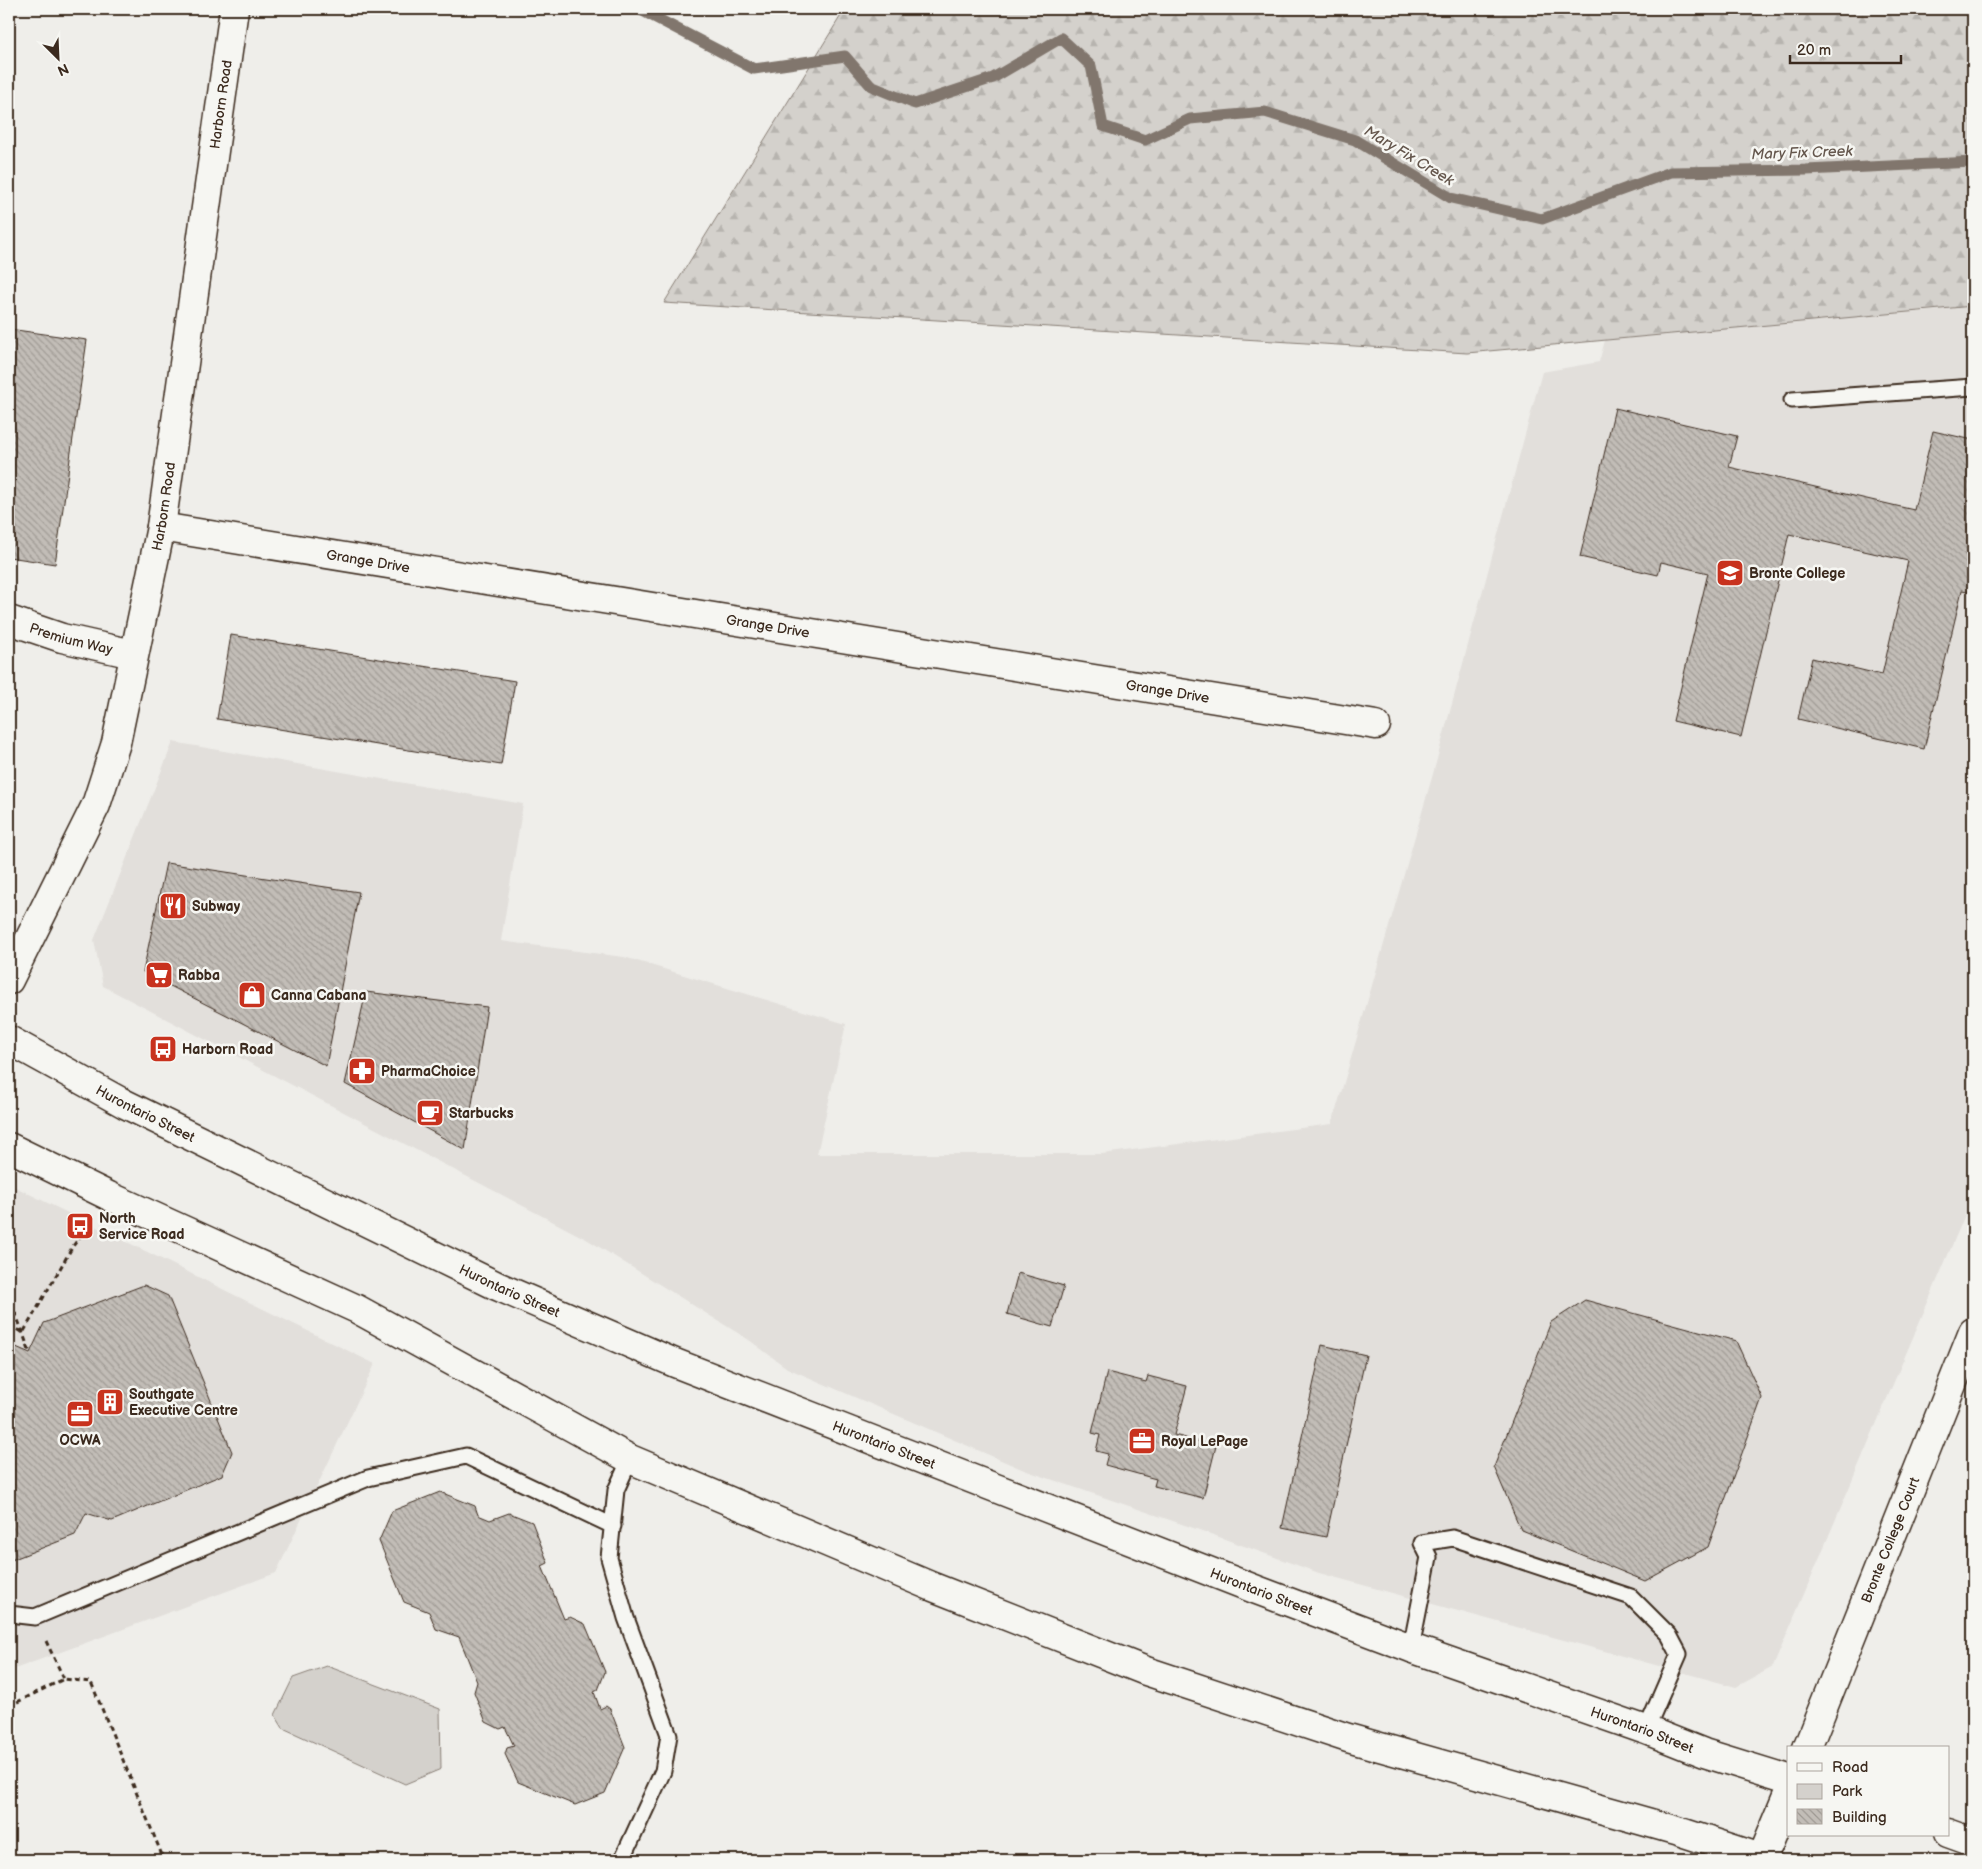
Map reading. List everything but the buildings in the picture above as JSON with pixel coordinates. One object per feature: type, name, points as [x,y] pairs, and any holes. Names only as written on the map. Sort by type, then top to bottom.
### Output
[{"type":"main road","name":"Harborn Road","points":[[9,980],[96,805],[116,743],[133,654],[161,528],[234,9]]},
{"type":"main road","name":"Grange Drive","points":[[161,528],[1376,725]]},
{"type":"main road","name":"Premium Way","points":[[9,620],[62,638],[133,654]]},
{"type":"main road","name":"Hurontario Street","points":[[9,1040],[125,1104],[488,1281],[675,1363],[1257,1590],[1411,1648],[1646,1730],[1704,1753],[1787,1779]]},
{"type":"main road","points":[[9,1147],[109,1196],[357,1309],[630,1459],[924,1583],[1146,1671],[1348,1738],[1675,1830],[1764,1860],[1787,1798]]},
{"type":"main road","name":"Bronte College Court","points":[[1808,1746],[1973,1332]]},
{"type":"main road","points":[[1950,1834],[1973,1842]]},
{"type":"lane","points":[[1792,400],[1973,387]]},
{"type":"lane","points":[[9,1614],[35,1617],[368,1478],[466,1456],[612,1526]]},
{"type":"lane","points":[[622,1860],[662,1771],[668,1736],[626,1618],[609,1558],[616,1490],[630,1459]]},
{"type":"lane","points":[[1411,1648],[1429,1557],[1422,1543],[1453,1538],[1630,1597],[1669,1635],[1679,1654],[1646,1730]]},
{"type":"path","points":[[23,1333],[74,1246],[109,1196]]},
{"type":"path","points":[[9,1295],[30,1353]]},
{"type":"path","points":[[9,1326],[23,1333]]},
{"type":"path","points":[[35,1617],[64,1679]]},
{"type":"path","points":[[9,1706],[64,1679],[91,1682],[164,1860]]},
{"type":"shaded area","points":[[1636,229],[1973,306],[1973,1196],[1773,1667],[1736,1687],[1319,1573],[1024,1470],[787,1368],[749,1340],[588,1240],[103,986],[94,940],[173,742],[523,804],[501,941],[624,957],[846,1024],[817,1154],[1102,1154],[1332,1124],[1433,774],[1542,372],[1599,362]]},
{"type":"shaded area","points":[[9,1184],[375,1364],[276,1573],[9,1671]]},
{"type":"green space","points":[[845,9],[1973,9],[1973,306],[1467,353],[664,303]]},
{"type":"green space","points":[[327,1666],[440,1709],[441,1769],[405,1784],[283,1728],[275,1715],[293,1678]]},
{"type":"waterway","name":"Mary Fix Creek","points":[[639,9],[754,69],[845,56],[871,86],[915,104],[993,78],[1061,38],[1091,66],[1103,126],[1145,140],[1190,119],[1265,112],[1355,140],[1451,198],[1542,219],[1671,172],[1806,170],[1973,162]]},
{"type":"place","name":"Bronte College","points":[[1730,573]]},
{"type":"place","name":"Subway","points":[[173,906]]},
{"type":"place","name":"Rabba","points":[[159,975]]},
{"type":"place","name":"Canna Cabana","points":[[252,995]]},
{"type":"place","name":"Harborn Road","points":[[163,1049]]},
{"type":"place","name":"PharmaChoice","points":[[362,1071]]},
{"type":"place","name":"Starbucks","points":[[430,1113]]},
{"type":"place","name":"North Service Road","points":[[80,1226]]},
{"type":"place","name":"Southgate Executive Centre","points":[[110,1402]]},
{"type":"place","name":"OCWA","points":[[80,1414]]},
{"type":"place","name":"Royal LePage","points":[[1142,1441]]}]
